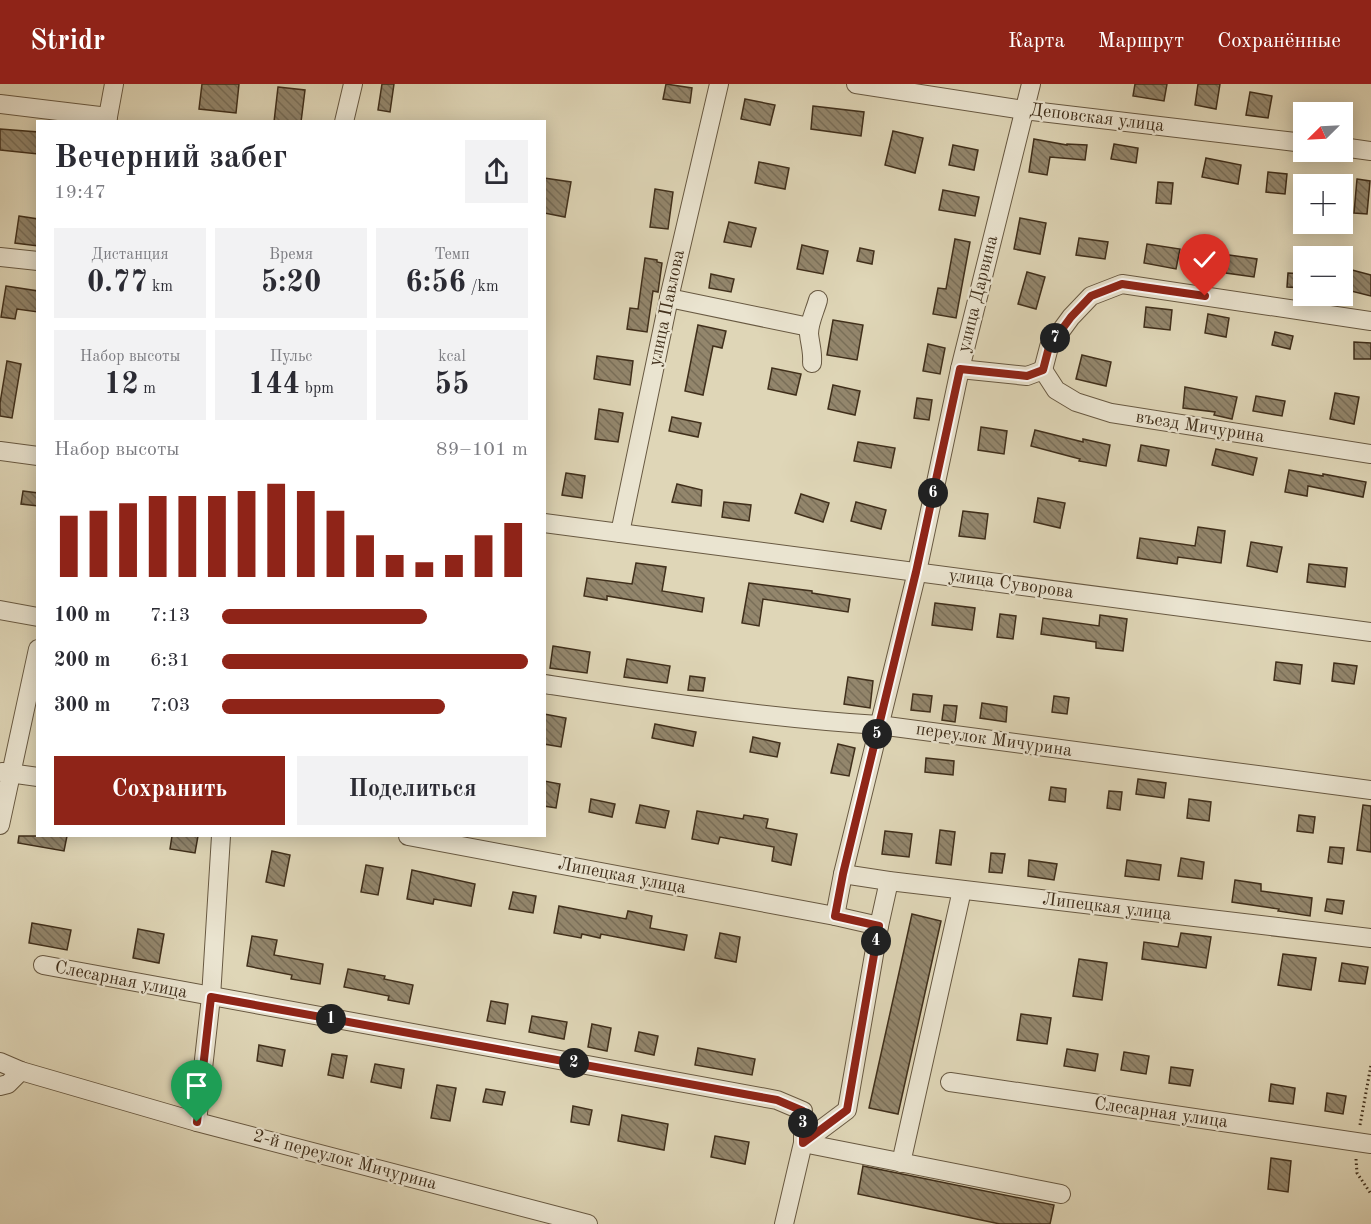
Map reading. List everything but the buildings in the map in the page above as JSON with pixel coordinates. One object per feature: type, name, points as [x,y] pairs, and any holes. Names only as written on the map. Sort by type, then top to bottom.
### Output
[{"type":"street","points":[[0,104],[107,119],[114,84]]},
{"type":"street","points":[[344,120],[353,84]]},
{"type":"street","name":"улица Павлова","points":[[620,533],[669,298],[719,84]]},
{"type":"street","name":"Деповская улица","points":[[856,84],[1024,110],[1293,142]]},
{"type":"street","name":"улица Дарвина","points":[[835,916],[843,874],[916,572],[960,369],[1031,84]]},
{"type":"street","points":[[1353,149],[1371,151]]},
{"type":"street","points":[[0,257],[36,261]]},
{"type":"street","points":[[960,369],[1027,376],[1043,370],[1049,347],[1071,317],[1091,296],[1122,284],[1371,321]]},
{"type":"street","points":[[669,298],[809,327]]},
{"type":"street","points":[[812,363],[813,351],[809,327],[818,300]]},
{"type":"street","name":"въезд Мичурина","points":[[1043,370],[1056,390],[1076,402],[1111,413],[1371,454]]},
{"type":"street","points":[[0,451],[36,456]]},
{"type":"street","name":"улица Суворова","points":[[546,523],[1371,632]]},
{"type":"street","points":[[0,610],[36,617]]},
{"type":"street","points":[[0,825],[6,773],[36,656]]},
{"type":"street","name":"переулок Мичурина","points":[[546,684],[716,710],[879,725],[1371,790]]},
{"type":"street","points":[[6,773],[36,777]]},
{"type":"street","points":[[197,1122],[211,997],[221,837]]},
{"type":"street","name":"Липецкая улица","points":[[413,837],[835,916]]},
{"type":"street","name":"Липецкая улица","points":[[843,874],[1371,938]]},
{"type":"street","points":[[784,1224],[803,1143],[847,1110],[889,881]]},
{"type":"street","points":[[901,1163],[962,890]]},
{"type":"street","points":[[835,916],[879,926]]},
{"type":"street","name":"Слесарная улица","points":[[43,965],[777,1100],[803,1111],[803,1143]]},
{"type":"street","name":"2-й переулок Мичурина","points":[[0,1062],[21,1071],[197,1122],[588,1224]]},
{"type":"street","points":[[0,1086],[8,1084],[21,1071]]},
{"type":"street","name":"Слесарная улица","points":[[950,1082],[1364,1143]]},
{"type":"street","points":[[803,1143],[1061,1194]]},
{"type":"path","points":[[1371,1065],[1364,1143],[1357,1173],[1371,1194]]},
{"type":"route","points":[[197,1122],[211,997],[777,1100],[803,1111],[803,1143],[847,1110],[879,926],[835,916],[843,874],[916,572],[960,369],[1027,376],[1043,370],[1049,347],[1071,317],[1091,296],[1122,284],[1205,296]]}]
